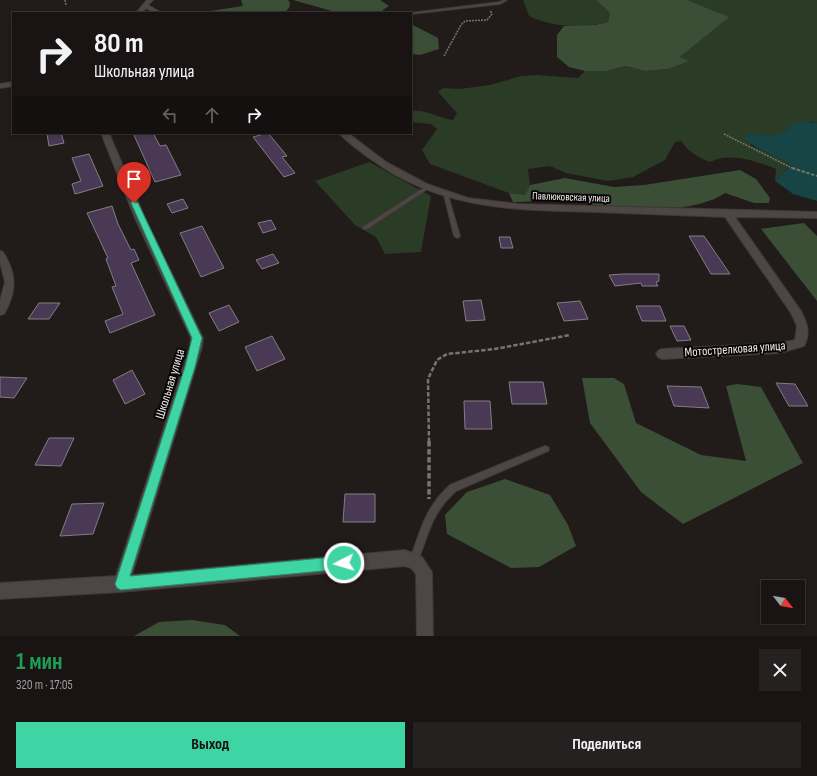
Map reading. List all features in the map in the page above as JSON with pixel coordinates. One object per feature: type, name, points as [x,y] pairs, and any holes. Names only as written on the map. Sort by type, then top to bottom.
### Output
[{"type":"street","points":[[140,12],[150,0]]},
{"type":"street","points":[[146,6],[157,12]]},
{"type":"street","points":[[0,86],[12,84]]},
{"type":"street","name":"Школьная улица","points":[[105,134],[139,216],[197,338],[195,351],[121,584]]},
{"type":"street","name":"Павлюковская улица","points":[[344,134],[379,163],[427,188],[472,202],[512,207],[728,214],[817,215]]},
{"type":"street","name":"Мотострелковая улица","points":[[662,354],[780,348],[800,343],[802,326],[796,311],[728,214]]},
{"type":"street","points":[[0,254],[8,266],[10,276],[10,290],[0,310]]},
{"type":"street","points":[[0,591],[121,584],[391,558],[419,566],[426,636]]},
{"type":"lane","points":[[412,13],[500,3],[506,0]]},
{"type":"lane","points":[[365,228],[427,188]]},
{"type":"lane","points":[[446,195],[457,236]]},
{"type":"lane","points":[[419,566],[429,518],[441,497],[453,488],[545,449]]},
{"type":"path","points":[[65,0],[66,6]]},
{"type":"path","points":[[444,56],[465,21],[487,20],[490,17],[492,14],[489,9],[479,5]]},
{"type":"path","points":[[724,134],[794,169],[817,176]]},
{"type":"path","points":[[429,518],[428,379],[437,360],[447,354],[495,348],[570,335]]},
{"type":"green space","points":[[241,0],[288,0],[290,3],[289,8],[285,12],[210,12],[243,6]]},
{"type":"green space","points":[[293,0],[380,0],[389,6],[383,10],[383,12],[335,12]]},
{"type":"green space","points":[[523,0],[596,0],[610,13],[608,22],[578,26],[558,25],[529,16]]},
{"type":"green space","points":[[596,0],[687,0],[729,17],[680,57],[689,61],[668,69],[645,71],[626,66],[606,71],[585,71],[569,67],[557,57],[557,35],[564,26],[595,25],[608,22],[610,13]]},
{"type":"green space","points":[[687,0],[817,0],[817,123],[812,122],[789,130],[781,135],[769,136],[750,145],[778,157],[791,165],[775,181],[776,169],[760,163],[734,158],[718,159],[710,162],[694,154],[681,141],[675,142],[665,160],[633,177],[608,181],[566,173],[550,166],[528,169],[530,185],[525,195],[509,193],[430,164],[422,150],[437,129],[431,124],[412,122],[412,111],[427,112],[453,120],[457,113],[438,92],[443,88],[460,89],[490,85],[521,76],[537,75],[578,78],[585,71],[606,71],[626,66],[645,71],[668,69],[688,61],[680,57],[728,17]]},
{"type":"green space","points":[[412,25],[438,38],[439,49],[420,55],[412,54]]},
{"type":"green space","points":[[369,162],[431,196],[421,252],[385,254],[376,237],[355,225],[315,181]]},
{"type":"green space","points":[[740,170],[756,179],[770,198],[769,203],[754,203],[725,193],[700,204],[685,207],[668,209],[636,209],[565,200],[513,202],[509,193],[525,195],[530,185],[565,178],[614,187],[644,185]]},
{"type":"green space","points":[[804,223],[817,236],[817,301],[761,229]]},
{"type":"green space","points":[[582,378],[614,378],[624,384],[636,423],[701,455],[746,461],[726,386],[737,384],[761,387],[803,463],[683,524],[641,492],[590,423]]},
{"type":"green space","points":[[505,479],[550,495],[568,525],[576,546],[539,567],[511,568],[447,534],[445,515],[467,492]]},
{"type":"green space","points":[[192,620],[225,625],[240,636],[134,636],[159,622]]},
{"type":"water","points":[[800,122],[817,123],[817,201],[793,194],[775,181],[791,165],[754,146],[745,138],[748,134],[778,134],[788,129],[792,124]]},
{"type":"building","points":[[47,134],[61,134],[64,143],[49,146]]},
{"type":"building","points":[[133,134],[154,134],[160,146],[166,145],[181,175],[155,182]]},
{"type":"building","points":[[269,134],[287,156],[282,157],[295,173],[284,177],[253,137]]},
{"type":"building","points":[[89,154],[103,186],[75,194],[72,184],[81,181],[72,158]]},
{"type":"building","points":[[183,199],[188,208],[172,213],[167,204]]},
{"type":"building","points":[[112,206],[118,224],[131,250],[134,249],[139,260],[131,263],[155,315],[110,333],[105,321],[123,314],[112,287],[116,286],[106,259],[108,258],[87,213]]},
{"type":"building","points":[[271,220],[276,229],[263,233],[258,223]]},
{"type":"building","points":[[202,226],[224,268],[201,277],[180,233]]},
{"type":"building","points":[[689,236],[704,236],[730,274],[711,274]]},
{"type":"building","points":[[499,237],[510,237],[513,248],[501,248]]},
{"type":"building","points":[[273,254],[279,263],[262,269],[256,260]]},
{"type":"building","points":[[659,274],[659,281],[656,282],[658,286],[642,286],[641,283],[615,286],[609,275]]},
{"type":"building","points":[[481,300],[485,320],[466,321],[463,301]]},
{"type":"building","points":[[580,301],[588,319],[564,321],[557,303]]},
{"type":"building","points":[[39,303],[60,303],[49,319],[28,319]]},
{"type":"building","points":[[229,305],[239,322],[219,331],[209,313]]},
{"type":"building","points":[[636,306],[660,306],[666,321],[642,321]]},
{"type":"building","points":[[670,326],[684,326],[691,340],[677,341]]},
{"type":"building","points":[[272,336],[285,359],[257,371],[245,347]]},
{"type":"building","points":[[132,370],[145,394],[125,404],[113,380]]},
{"type":"building","points":[[0,377],[27,378],[14,398],[0,397]]},
{"type":"building","points":[[509,382],[543,382],[547,404],[512,404]]},
{"type":"building","points":[[776,383],[795,384],[808,406],[789,406]]},
{"type":"building","points":[[667,386],[701,387],[709,408],[674,406]]},
{"type":"building","points":[[464,401],[490,401],[492,429],[465,429]]},
{"type":"building","points":[[49,438],[74,438],[61,466],[35,465]]},
{"type":"building","points":[[345,494],[375,494],[375,522],[343,522]]},
{"type":"building","points":[[104,503],[93,534],[60,536],[72,504]]},
{"type":"route","points":[[134,203],[197,338],[190,367],[121,584],[344,563]]}]
